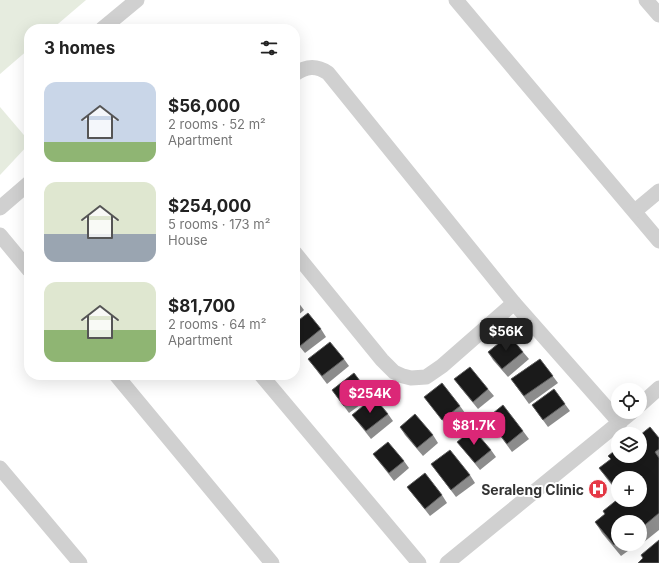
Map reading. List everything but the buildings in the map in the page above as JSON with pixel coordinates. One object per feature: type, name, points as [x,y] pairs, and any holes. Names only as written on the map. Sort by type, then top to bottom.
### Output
[{"type":"street","points":[[108,24],[137,0]]},
{"type":"street","points":[[456,0],[659,241]]},
{"type":"street","points":[[646,0],[659,15]]},
{"type":"street","points":[[300,71],[308,67],[318,68],[328,73],[514,302],[620,423]]},
{"type":"street","points":[[0,208],[24,187]]},
{"type":"street","points":[[635,212],[659,191]]},
{"type":"street","points":[[0,235],[24,264]]},
{"type":"street","points":[[300,259],[382,360],[394,372],[411,378],[426,377],[442,366],[514,302]]},
{"type":"street","points":[[120,380],[272,563]]},
{"type":"street","points":[[265,380],[418,563]]},
{"type":"street","points":[[647,399],[659,388]]},
{"type":"street","points":[[447,563],[624,419]]},
{"type":"street","points":[[0,468],[80,563]]},
{"type":"shaded area","points":[[0,0],[86,0],[58,24],[24,24],[24,53],[0,74]]},
{"type":"shaded area","points":[[0,107],[24,135],[24,149],[0,175]]},
{"type":"place","name":"Seraleng Clinic","points":[[598,489]]}]
